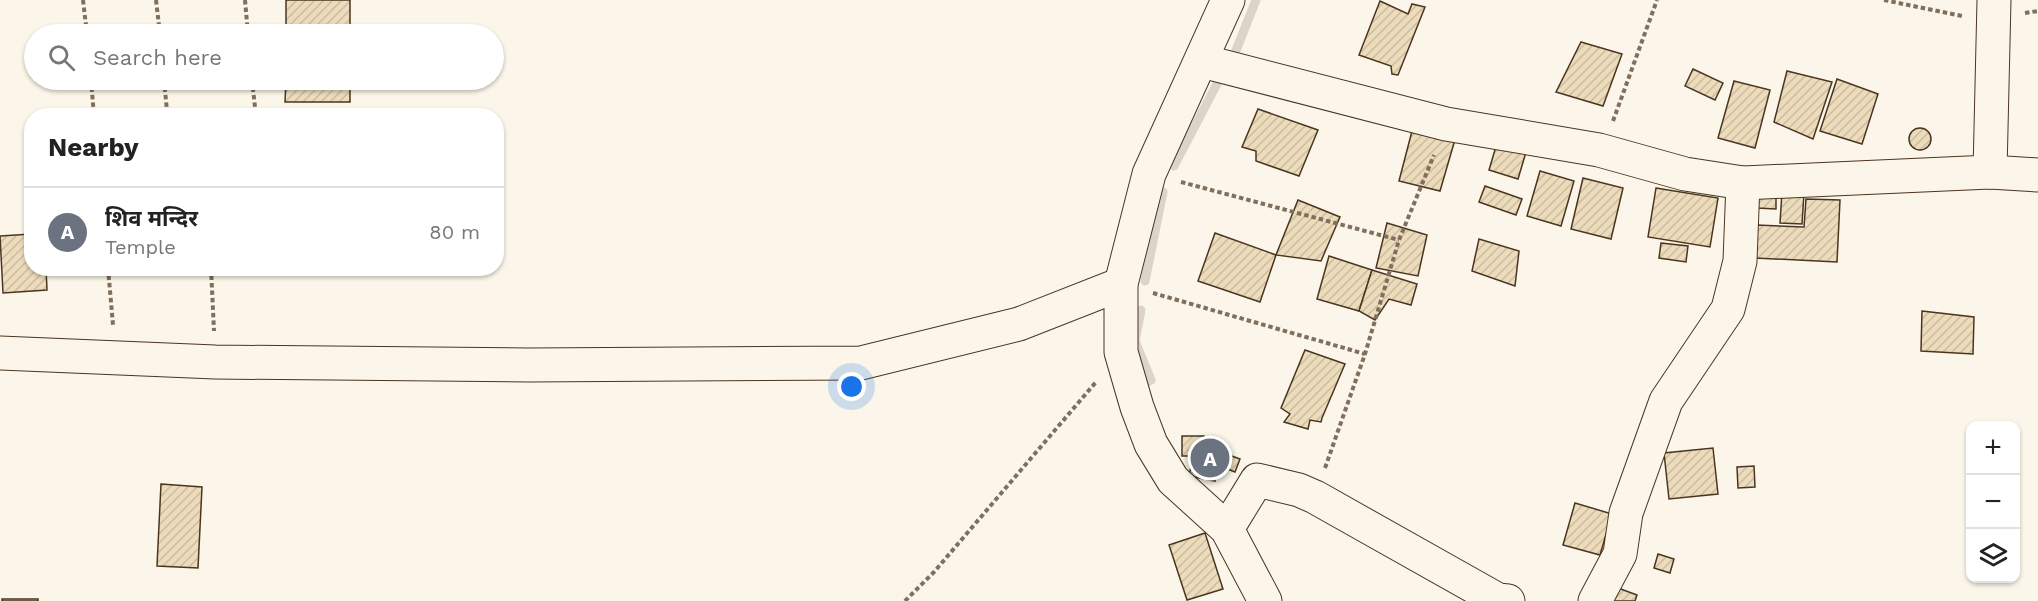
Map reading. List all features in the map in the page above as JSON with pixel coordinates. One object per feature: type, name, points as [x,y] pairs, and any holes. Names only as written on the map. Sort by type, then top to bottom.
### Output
[{"type":"street","points":[[1228,0],[1149,174],[1121,284],[1121,352],[1151,444],[1173,480],[1227,529],[1264,601]]},
{"type":"street","points":[[1990,172],[1994,0]]},
{"type":"street","points":[[1202,61],[1446,124],[1599,150],[1685,174],[1743,183],[1990,172],[2038,175]]},
{"type":"street","points":[[1595,601],[1620,554],[1626,513],[1666,401],[1728,309],[1740,261],[1743,183]]},
{"type":"street","points":[[0,353],[215,362],[528,365],[861,363],[1018,324],[1121,284]]},
{"type":"street","points":[[1227,529],[1257,480],[1299,490],[1498,600],[1508,601]]},
{"type":"path","points":[[84,0],[86,24]]},
{"type":"path","points":[[156,0],[159,24]]},
{"type":"path","points":[[245,0],[247,24]]},
{"type":"path","points":[[1599,150],[1657,0]]},
{"type":"path","points":[[92,90],[93,108]]},
{"type":"path","points":[[165,90],[167,108]]},
{"type":"path","points":[[253,90],[255,108]]},
{"type":"path","points":[[1315,497],[1365,354],[1399,240],[1446,124]]},
{"type":"path","points":[[1149,174],[1399,240]]},
{"type":"path","points":[[109,276],[116,359]]},
{"type":"path","points":[[211,276],[215,362]]},
{"type":"path","points":[[1121,284],[1365,354]]},
{"type":"path","points":[[906,601],[934,572],[1121,352]]},
{"type":"building","points":[[286,0],[350,0],[350,24],[286,24]]},
{"type":"building","points":[[1380,1],[1408,14],[1412,4],[1425,7],[1398,75],[1392,74],[1391,66],[1359,55]]},
{"type":"building","points":[[1581,42],[1622,54],[1603,106],[1556,92]]},
{"type":"building","points":[[1693,69],[1723,83],[1715,100],[1685,86]]},
{"type":"building","points":[[1787,71],[1832,82],[1813,139],[1774,122]]},
{"type":"building","points":[[1837,79],[1878,94],[1862,144],[1820,131]]},
{"type":"building","points":[[1734,81],[1770,90],[1755,148],[1718,138]]},
{"type":"building","points":[[286,90],[350,90],[350,102],[285,102]]},
{"type":"building","points":[[1418,108],[1461,119],[1440,191],[1399,181]]},
{"type":"building","points":[[1258,109],[1318,130],[1299,176],[1256,161],[1256,151],[1242,147]]},
{"type":"building","points":[[1920,128],[1928,131],[1931,139],[1928,147],[1920,150],[1912,147],[1909,139],[1912,131]]},
{"type":"building","points":[[1497,143],[1526,152],[1518,179],[1489,170]]},
{"type":"building","points":[[1540,171],[1574,181],[1561,226],[1527,216]]},
{"type":"building","points":[[1583,178],[1623,188],[1611,239],[1571,229]]},
{"type":"building","points":[[1485,186],[1522,199],[1516,215],[1479,202]]},
{"type":"building","points":[[1758,187],[1776,188],[1776,209],[1757,208]]},
{"type":"building","points":[[1656,188],[1718,198],[1710,247],[1648,237]]},
{"type":"building","points":[[1782,192],[1804,193],[1802,224],[1780,223]]},
{"type":"building","points":[[1806,199],[1840,200],[1837,262],[1755,258],[1757,225],[1804,227]]},
{"type":"building","points":[[1298,200],[1340,217],[1321,261],[1276,255]]},
{"type":"building","points":[[1387,223],[1427,235],[1418,276],[1376,268]]},
{"type":"building","points":[[1215,233],[1276,255],[1260,302],[1198,281]]},
{"type":"building","points":[[24,234],[24,276],[46,276],[47,290],[3,293],[0,236]]},
{"type":"building","points":[[1479,239],[1519,251],[1515,286],[1472,271]]},
{"type":"building","points":[[1661,243],[1688,246],[1686,262],[1659,258]]},
{"type":"building","points":[[1329,256],[1372,270],[1359,311],[1317,299]]},
{"type":"building","points":[[1372,270],[1417,284],[1411,305],[1389,299],[1375,320],[1359,311]]},
{"type":"building","points":[[1922,311],[1974,317],[1973,354],[1921,351]]},
{"type":"building","points":[[1305,350],[1345,364],[1321,422],[1310,420],[1308,429],[1284,422],[1290,414],[1281,408]]},
{"type":"building","points":[[1182,436],[1204,436],[1204,456],[1182,456]]},
{"type":"building","points":[[1713,448],[1718,494],[1669,499],[1664,453]]},
{"type":"building","points":[[1212,451],[1216,452],[1216,460],[1212,461],[1208,460],[1207,456],[1208,452]]},
{"type":"building","points":[[1226,454],[1240,459],[1235,472],[1220,466]]},
{"type":"building","points":[[1192,461],[1217,465],[1215,481],[1189,476]]},
{"type":"building","points":[[1754,466],[1755,487],[1738,488],[1737,467]]},
{"type":"building","points":[[161,484],[202,487],[198,568],[157,566]]},
{"type":"building","points":[[1575,503],[1612,514],[1600,555],[1563,545]]},
{"type":"building","points":[[1205,533],[1223,589],[1187,600],[1169,545]]},
{"type":"building","points":[[1658,554],[1674,559],[1670,573],[1654,568]]},
{"type":"building","points":[[1618,588],[1637,595],[1635,601],[1613,601]]},
{"type":"building","points":[[2,599],[38,599],[38,601],[2,601]]},
{"type":"waterway","points":[[1235,53],[1256,0]]},
{"type":"waterway","points":[[1174,166],[1219,80]]},
{"type":"waterway","points":[[1145,281],[1163,192]]},
{"type":"waterway","points":[[1136,388],[1151,380],[1135,341],[1141,310]]},
{"type":"place","name":"शिव मन्दिर","points":[[1210,458]]}]
